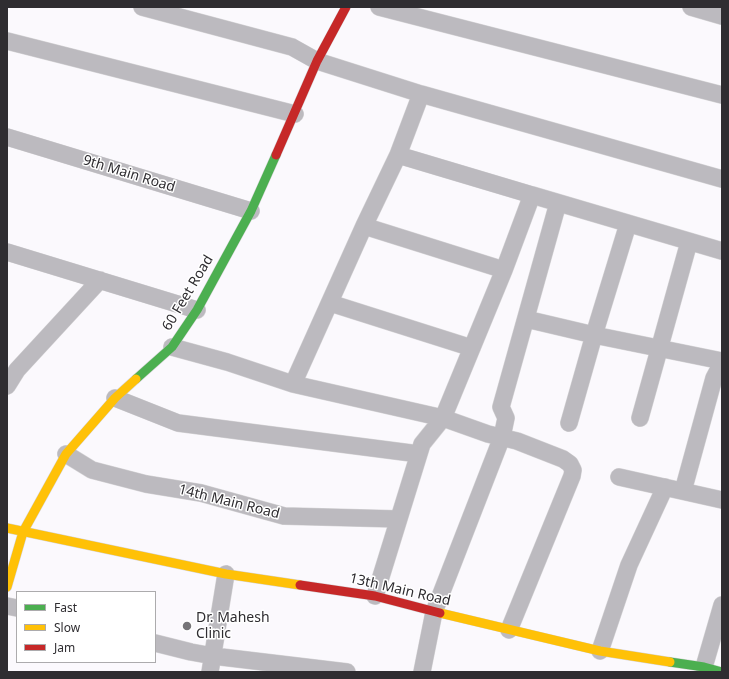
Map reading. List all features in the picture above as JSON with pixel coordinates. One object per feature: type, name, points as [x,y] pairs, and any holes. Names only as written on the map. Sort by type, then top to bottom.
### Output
[{"type":"street","points":[[142,7],[292,47],[317,61],[422,94],[722,179]]},
{"type":"street","name":"60 Feet Road","points":[[7,587],[23,532],[66,454],[115,398],[172,347],[197,310],[251,211],[295,114],[317,61],[346,7]]},
{"type":"street","points":[[379,7],[722,95]]},
{"type":"street","points":[[691,7],[722,16]]},
{"type":"street","points":[[7,41],[295,114]]},
{"type":"street","points":[[293,384],[364,226],[398,155],[422,94]]},
{"type":"street","name":"9th Main Road","points":[[7,137],[251,211]]},
{"type":"street","points":[[398,155],[532,196],[722,251]]},
{"type":"street","points":[[375,596],[422,444],[444,418],[504,270],[532,196]]},
{"type":"street","points":[[422,672],[434,612],[502,437],[506,418],[501,407],[558,203]]},
{"type":"street","points":[[569,423],[628,224]]},
{"type":"street","points":[[364,226],[504,270]]},
{"type":"street","points":[[640,418],[689,242]]},
{"type":"street","points":[[7,252],[197,310]]},
{"type":"street","points":[[7,386],[12,368],[100,280]]},
{"type":"street","points":[[330,303],[472,348]]},
{"type":"street","points":[[526,319],[722,362],[710,390],[683,491]]},
{"type":"street","points":[[172,347],[227,362],[293,384],[444,418],[488,434],[517,440],[563,458],[570,464],[573,470],[572,476],[509,630]]},
{"type":"street","points":[[115,398],[178,423],[419,454]]},
{"type":"street","name":"14th Main Road","points":[[66,454],[92,470],[146,484],[201,493],[284,516],[398,519]]},
{"type":"street","points":[[618,477],[722,500]]},
{"type":"street","points":[[600,651],[629,565],[665,487]]},
{"type":"street","name":"13th Main Road","points":[[7,528],[226,574],[375,596],[434,612],[600,651],[704,667],[722,672]]},
{"type":"street","points":[[212,664],[226,574]]},
{"type":"street","points":[[704,667],[722,605]]},
{"type":"street","points":[[156,643],[191,652],[212,664],[347,672]]},
{"type":"traffic: fast","points":[[136,379],[172,347],[197,310],[251,211],[276,155]]},
{"type":"traffic: fast","points":[[670,662],[704,667],[722,672]]},
{"type":"traffic: slow","points":[[7,587],[23,532],[66,454],[115,398],[136,379]]},
{"type":"traffic: slow","points":[[7,528],[226,574],[300,585]]},
{"type":"traffic: slow","points":[[440,613],[600,651],[670,662]]},
{"type":"traffic: jam","points":[[276,155],[317,61],[346,7]]},
{"type":"traffic: jam","points":[[300,585],[375,596],[440,613]]},
{"type":"place","name":"Dr. Mahesh Clinic","points":[[187,626]]}]
